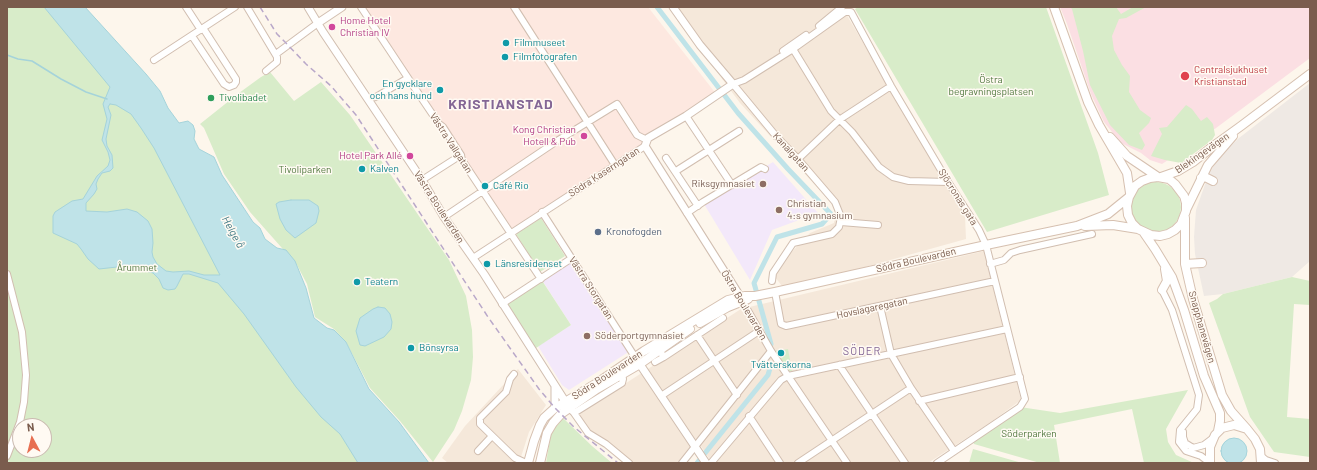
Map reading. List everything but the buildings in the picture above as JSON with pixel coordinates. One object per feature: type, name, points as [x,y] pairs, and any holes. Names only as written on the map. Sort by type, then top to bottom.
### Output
[{"type":"main road","points":[[1054,7],[1088,102],[1099,125],[1127,173],[1129,195],[1127,206],[1128,215],[1132,223],[1141,231],[1151,236],[1168,234],[1178,227],[1185,214],[1184,196],[1181,189],[1169,180],[1160,177],[1127,156],[1099,125]]},
{"type":"main road","name":"Blekingevägen","points":[[1160,177],[1178,171],[1309,76]]},
{"type":"main road","name":"Blekingevägen","points":[[1185,214],[1201,178],[1218,152],[1241,126]]},
{"type":"main road","points":[[1129,195],[1135,186],[1142,181],[1160,177]]},
{"type":"main road","points":[[1201,178],[1205,177],[1213,181]]},
{"type":"main road","name":"Södra Boulevarden","points":[[569,407],[597,383],[637,360],[718,305],[728,300],[775,292],[1077,226],[1108,214],[1129,195]]},
{"type":"main road","name":"Snapphanevägen","points":[[1185,214],[1185,264],[1193,299],[1222,396],[1231,411],[1258,444],[1261,459]]},
{"type":"main road","name":"Södra Boulevarden","points":[[1077,226],[1113,225],[1141,231]]},
{"type":"main road","points":[[1092,234],[1099,226]]},
{"type":"main road","name":"Snapphanevägen","points":[[1141,231],[1162,259],[1172,277],[1184,310],[1204,376],[1219,409],[1221,417],[1218,431]]},
{"type":"main road","points":[[1162,259],[1167,281],[1162,290]]},
{"type":"main road","points":[[1185,264],[1202,263]]},
{"type":"main road","name":"Södra Boulevarden","points":[[569,407],[622,374],[637,360],[661,353],[710,316],[741,299]]},
{"type":"main road","points":[[527,463],[540,425],[544,418],[555,408],[569,407]]},
{"type":"main road","points":[[540,463],[550,427],[569,407]]},
{"type":"main road","points":[[1210,463],[1212,439],[1218,431],[1226,426],[1234,425],[1247,429]]},
{"type":"street","points":[[186,7],[236,79],[234,85],[229,87],[224,84],[192,36]]},
{"type":"street","points":[[154,60],[235,7]]},
{"type":"street","points":[[247,7],[276,54],[277,62],[266,71]]},
{"type":"street","name":"Västra Boulevarden","points":[[308,7],[569,407]]},
{"type":"street","points":[[276,54],[342,7]]},
{"type":"street","name":"Västra Vallgatan","points":[[361,7],[439,124],[443,126],[461,155],[462,160],[541,279]]},
{"type":"street","points":[[514,7],[615,165]]},
{"type":"street","name":"Kanalgatan","points":[[673,7],[700,44],[776,136],[835,202],[839,211],[841,222]]},
{"type":"street","name":"Södra Kaserngatan","points":[[473,258],[615,165],[723,90],[814,30],[842,7]]},
{"type":"street","name":"Södra Kaserngatan","points":[[733,84],[744,80],[793,49],[845,12],[850,12]]},
{"type":"street","name":"Sjöcronas gata","points":[[850,12],[891,86],[948,182],[975,224],[986,245],[1025,398],[1020,407],[954,451]]},
{"type":"street","points":[[793,49],[831,111],[852,132],[879,167],[893,177],[909,181],[948,182]]},
{"type":"street","points":[[376,97],[408,78]]},
{"type":"street","points":[[798,159],[839,120],[891,86]]},
{"type":"street","name":"Östra Boulevarden","points":[[588,122],[617,104],[637,135],[646,143],[771,351],[847,463]]},
{"type":"street","points":[[686,116],[732,185]]},
{"type":"street","points":[[444,217],[588,122]]},
{"type":"street","points":[[676,171],[739,131]]},
{"type":"street","points":[[422,180],[461,155]]},
{"type":"street","points":[[666,158],[698,206]]},
{"type":"street","points":[[687,213],[761,167],[765,169]]},
{"type":"street","name":"Västra Storgatan","points":[[542,212],[637,360],[696,449],[708,463]]},
{"type":"street","points":[[772,281],[773,273],[793,243],[832,234],[839,227],[841,222],[878,225]]},
{"type":"street","points":[[990,264],[1004,260],[1011,253],[1020,250],[1092,234]]},
{"type":"street","points":[[502,304],[572,258]]},
{"type":"street","points":[[7,274],[22,332],[26,375],[24,402],[20,422],[7,456]]},
{"type":"street","name":"Hovslagaregatan","points":[[775,292],[781,324],[786,326],[995,281]]},
{"type":"street","points":[[1162,290],[1172,310],[1198,392],[1199,401],[1197,409],[1179,434],[1179,442],[1182,448],[1186,451],[1201,456],[1210,463]]},
{"type":"street","points":[[880,306],[892,354],[919,401],[954,451],[936,463]]},
{"type":"street","points":[[655,362],[661,353],[697,335],[723,318]]},
{"type":"street","points":[[708,463],[781,380],[788,376],[1007,329]]},
{"type":"street","points":[[661,396],[759,331]]},
{"type":"street","points":[[697,335],[737,395]]},
{"type":"street","points":[[682,463],[696,449],[771,351]]},
{"type":"street","points":[[839,365],[905,463]]},
{"type":"street","points":[[514,374],[504,395],[480,418],[480,424],[515,458],[527,463]]},
{"type":"street","points":[[919,401],[1020,377]]},
{"type":"street","points":[[555,385],[555,408]]},
{"type":"street","points":[[798,463],[911,388]]},
{"type":"street","points":[[569,407],[588,433],[606,444],[629,463]]},
{"type":"street","points":[[749,416],[780,463]]},
{"type":"street","points":[[1185,424],[1183,437],[1185,443],[1190,447],[1199,448],[1212,439]]},
{"type":"street","points":[[478,451],[492,436]]},
{"type":"street","points":[[1261,459],[1275,463]]},
{"type":"shaded area","points":[[361,7],[648,7],[717,95],[509,231]]},
{"type":"shaded area","points":[[669,7],[842,7],[965,216],[966,239],[858,269],[782,286],[775,277],[782,262],[810,233],[834,223],[836,208],[740,103]]},
{"type":"shaded area","name":"Centralsjukhuset Kristianstad","points":[[1060,7],[1310,7],[1310,58],[1208,134],[1162,164],[1150,160],[1141,153],[1121,143],[1104,122],[1091,94]]},
{"type":"shaded area","points":[[1310,83],[1310,261],[1292,277],[1223,294],[1204,296],[1195,254],[1194,237],[1196,210],[1209,173],[1220,156],[1239,138]]},
{"type":"shaded area","points":[[773,162],[818,213],[772,230],[750,280],[704,204]]},
{"type":"shaded area","points":[[984,251],[1021,400],[991,422],[928,463],[712,463],[697,440],[679,463],[633,463],[603,438],[591,434],[578,414],[741,309]]},
{"type":"shaded area","name":"Söderportgymnasiet","points":[[571,262],[630,351],[569,390],[562,385],[538,346],[571,325],[542,280]]},
{"type":"shaded area","points":[[518,369],[546,405],[529,432],[519,463],[448,463],[442,458],[465,426]]},
{"type":"green space","name":"Årummet","points":[[7,7],[61,7],[372,463],[7,463]]},
{"type":"green space","name":"Östra begravningsplatsen","points":[[858,7],[1046,7],[1098,153],[1109,195],[987,232],[855,9]]},
{"type":"green space","points":[[1070,7],[1116,7],[1121,14],[1133,7],[1146,7],[1126,18],[1119,19],[1112,36],[1114,50],[1130,76],[1129,92],[1140,110],[1151,118],[1149,123],[1139,133],[1145,145],[1142,150],[1129,145],[1110,125],[1090,85],[1083,51],[1072,9]]},
{"type":"green space","name":"Tivoliparken","points":[[270,72],[294,101],[321,82],[350,115],[449,260],[466,296],[472,330],[473,357],[471,380],[462,411],[454,430],[433,462],[400,421],[370,388],[346,342],[334,329],[315,317],[307,284],[297,265],[250,212],[224,174],[204,128],[200,124],[239,93]]},
{"type":"green space","points":[[1186,105],[1192,109],[1201,121],[1207,117],[1213,124],[1215,135],[1212,140],[1181,163],[1151,156],[1162,134],[1159,128],[1167,127]]},
{"type":"green space","points":[[1151,182],[1161,182],[1174,189],[1181,202],[1181,212],[1174,225],[1161,232],[1151,232],[1142,228],[1135,221],[1131,212],[1131,202],[1135,193],[1142,186]]},
{"type":"green space","points":[[541,218],[565,256],[540,272],[516,234]]},
{"type":"green space","points":[[1292,277],[1310,281],[1310,305],[1294,304],[1287,417],[1310,419],[1310,457],[1274,452],[1250,417],[1209,303],[1223,294]]},
{"type":"green space","points":[[541,279],[571,325],[533,350],[502,304]]},
{"type":"green space","points":[[788,349],[792,371],[786,369],[774,351]]},
{"type":"green space","name":"Söderparken","points":[[1188,390],[1166,429],[1168,442],[1176,455],[1194,463],[1144,463],[1132,409],[1054,425],[1060,463],[1040,463],[974,444],[973,439],[1020,407],[1060,413]]},
{"type":"green space","points":[[563,418],[612,463],[546,463],[551,433],[557,423]]},
{"type":"green space","points":[[973,449],[1022,463],[969,463]]},
{"type":"water","name":"Helge å","points":[[44,7],[85,7],[160,91],[168,108],[179,123],[188,121],[193,125],[195,131],[194,139],[199,149],[214,157],[222,175],[253,222],[260,228],[265,239],[277,248],[286,250],[295,261],[306,288],[314,318],[327,328],[334,330],[346,342],[369,389],[399,422],[429,463],[358,463],[340,434],[321,417],[296,387],[244,314],[218,283],[189,274],[183,274],[175,289],[168,290],[163,288],[159,279],[153,273],[117,267],[99,269],[88,259],[77,244],[53,233],[53,216],[55,212],[72,201],[83,199],[97,176],[108,166],[110,160],[102,140],[107,119],[103,104],[110,87]],"holes":[[[110,104],[116,105],[131,114],[154,148],[220,275],[204,275],[189,271],[166,271],[157,264],[153,257],[152,229],[148,221],[137,212],[127,209],[107,212],[86,211],[86,203],[97,189],[96,184],[98,179],[102,173],[110,171],[113,168],[112,155],[107,146],[106,139],[111,115],[108,107]]]},
{"type":"water","points":[[291,200],[309,200],[318,206],[319,211],[316,223],[295,238],[286,230],[280,219],[276,204]]},
{"type":"water","points":[[378,307],[385,308],[390,314],[392,322],[391,329],[384,337],[365,346],[360,345],[356,331],[360,318]]},
{"type":"water","points":[[1234,438],[1243,442],[1247,451],[1243,460],[1234,464],[1225,460],[1221,451],[1225,442]]},
{"type":"waterway","points":[[657,7],[738,113],[831,214],[822,224],[777,237],[754,283],[771,344]]},
{"type":"waterway","points":[[7,55],[18,59],[32,61],[86,92],[107,99]]},
{"type":"waterway","points":[[697,463],[768,375],[771,365]]},
{"type":"railway","points":[[260,7],[277,34],[306,64],[331,86],[356,115],[488,317],[539,389],[574,427],[618,463]]},
{"type":"place","name":"Home Hotel Christian IV","points":[[332,27]]},
{"type":"place","name":"Filmmuseet","points":[[506,43]]},
{"type":"place","name":"Filmfotografen","points":[[505,57]]},
{"type":"place","name":"Centralsjukhuset Kristianstad","points":[[1185,76]]},
{"type":"place","name":"En gycklare och hans hund","points":[[440,90]]},
{"type":"place","name":"Tivolibadet","points":[[211,98]]},
{"type":"place","name":"Kong Christian Hotell & Pub","points":[[584,136]]},
{"type":"place","name":"Hotel Park Allé","points":[[410,156]]},
{"type":"place","name":"Kalven","points":[[362,169]]},
{"type":"place","name":"Riksgymnasiet","points":[[763,184]]},
{"type":"place","name":"Café Rio","points":[[485,186]]},
{"type":"place","name":"Christian 4:s gymnasium","points":[[779,210]]},
{"type":"place","name":"Kronofogden","points":[[598,232]]},
{"type":"place","name":"Länsresidenset","points":[[487,264]]},
{"type":"place","name":"Teatern","points":[[357,282]]},
{"type":"place","name":"Söderportgymnasiet","points":[[587,336]]},
{"type":"place","name":"Bönsyrsa","points":[[411,348]]},
{"type":"place","name":"Tvätterskorna","points":[[781,353]]},
{"type":"district","name":"KRISTIANSTAD","points":[[501,104]]},
{"type":"district","name":"SÖDER","points":[[862,351]]}]
